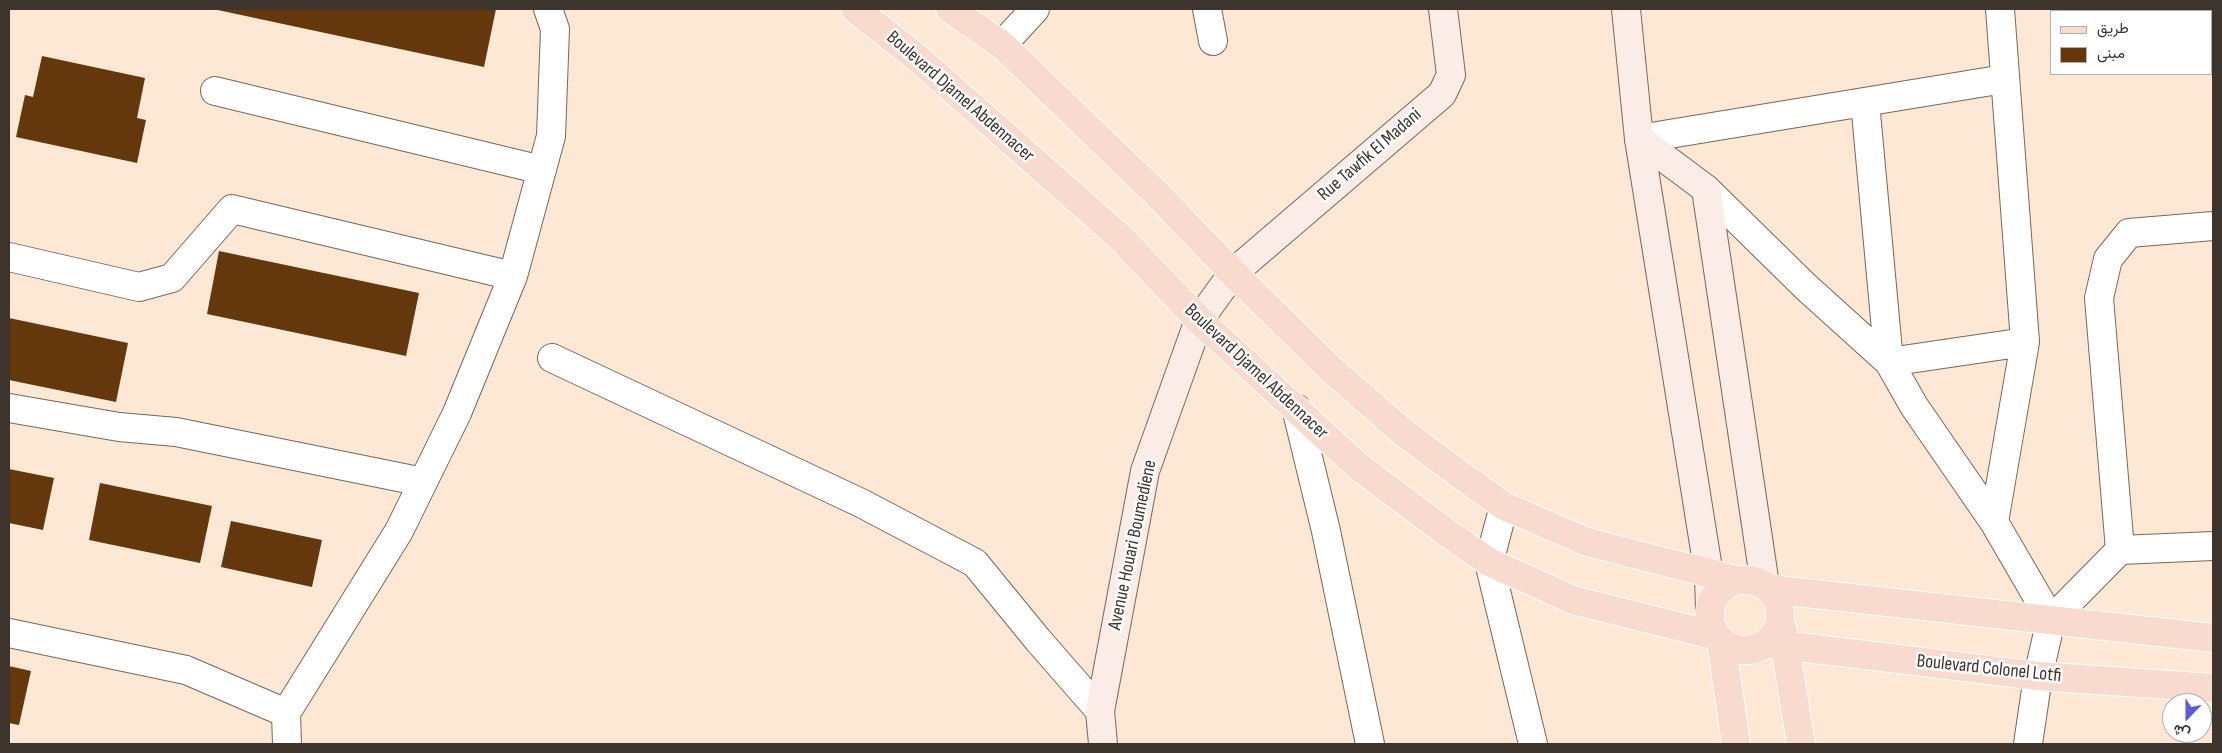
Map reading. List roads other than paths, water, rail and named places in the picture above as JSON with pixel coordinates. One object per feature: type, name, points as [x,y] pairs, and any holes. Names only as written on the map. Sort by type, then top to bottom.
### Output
[{"type":"main road","name":"Boulevard Djamel Abdennacer","points":[[855,9],[916,57],[1121,238],[1198,320],[1296,408],[1359,468],[1489,562],[1573,600],[1719,639]]},
{"type":"main road","points":[[950,9],[1002,45],[1156,192],[1232,273],[1332,370],[1404,433],[1504,506],[1587,542],[1709,575],[1736,580],[1751,580],[1771,595],[2051,620],[2213,638]]},
{"type":"main road","name":"Rue Tawfik El Madani","points":[[1232,273],[1442,94],[1451,75],[1443,9]]},
{"type":"main road","points":[[1626,9],[1639,139],[1709,575],[1710,620],[1719,639],[1736,744]]},
{"type":"main road","points":[[1639,139],[1706,189],[1771,595],[1779,623],[1774,634],[1775,644],[1800,744]]},
{"type":"main road","name":"Avenue Houari Boumediene","points":[[1103,744],[1100,711],[1145,471],[1198,320],[1232,273]]},
{"type":"main road","points":[[1710,610],[1718,592],[1726,584],[1736,580]]},
{"type":"main road","points":[[1719,639],[1731,648],[1743,650],[1775,644]]},
{"type":"main road","name":"Boulevard Colonel Lotfi","points":[[1775,644],[2038,676],[2213,688]]},
{"type":"street","points":[[288,744],[286,713],[399,531],[457,413],[513,276],[551,136],[555,29],[548,9]]},
{"type":"street","points":[[1002,45],[1036,9]]},
{"type":"street","points":[[1206,9],[1213,41]]},
{"type":"street","points":[[1994,522],[2025,342],[2000,9]]},
{"type":"street","points":[[1639,139],[2004,79]]},
{"type":"street","points":[[215,91],[542,170]]},
{"type":"street","points":[[1865,102],[1889,362]]},
{"type":"street","points":[[1706,189],[1806,287],[1889,362],[1914,406],[1994,522],[2051,620]]},
{"type":"street","points":[[9,257],[139,287],[172,278],[232,209],[513,276]]},
{"type":"street","points":[[2120,550],[2099,298],[2108,259],[2129,233],[2213,226]]},
{"type":"street","points":[[1889,362],[2025,342]]},
{"type":"street","points":[[552,358],[861,503],[975,563],[1038,640],[1100,711]]},
{"type":"street","points":[[9,408],[119,427],[176,432],[423,482]]},
{"type":"street","points":[[1296,408],[1326,531],[1370,744]]},
{"type":"street","points":[[1504,506],[1489,562],[1533,744]]},
{"type":"street","points":[[2028,744],[2038,676],[2051,620],[2120,550],[2213,546]]},
{"type":"street","points":[[9,633],[186,670],[286,713]]}]
